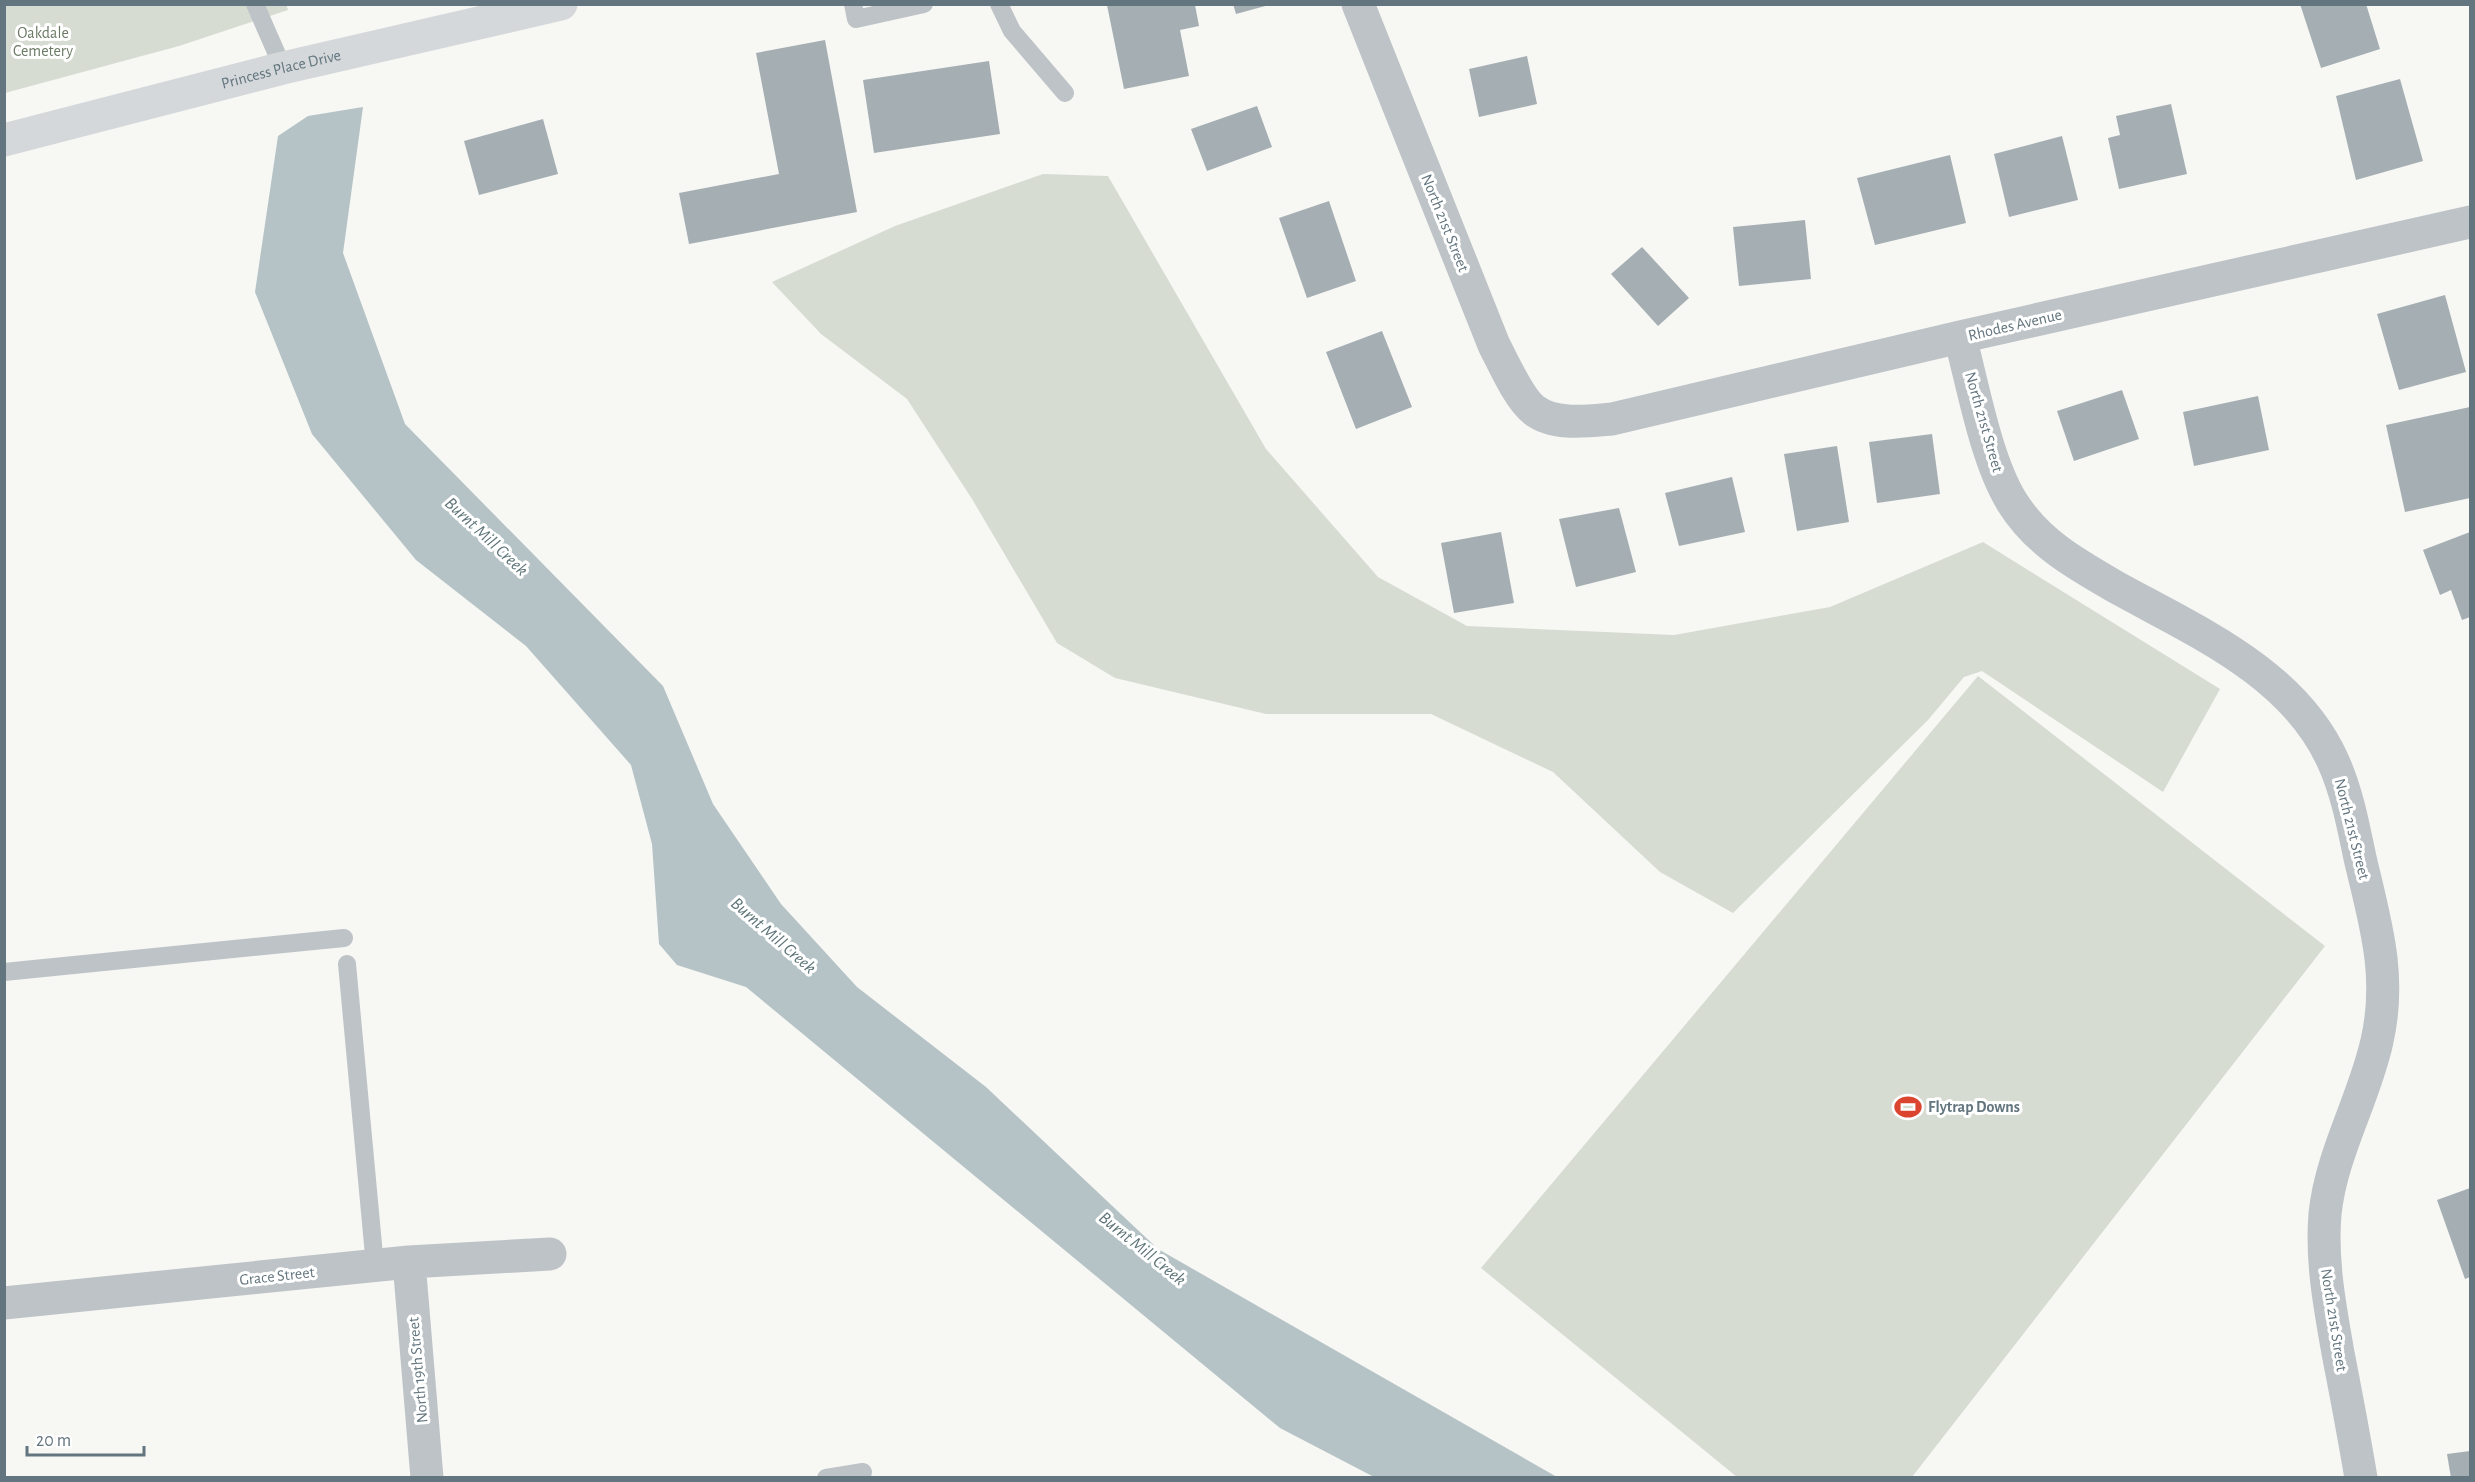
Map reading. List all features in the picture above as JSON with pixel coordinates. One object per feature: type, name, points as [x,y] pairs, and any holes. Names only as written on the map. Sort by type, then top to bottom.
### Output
[{"type":"street","name":"Princess Place Drive","points":[[4,140],[283,69],[561,4]]},
{"type":"street","name":"North 21st Street","points":[[1358,4],[1494,345],[1514,383],[1534,410],[1559,420]]},
{"type":"street","name":"Rhodes Avenue","points":[[1559,420],[1581,422],[1612,419],[1960,337],[2470,222]]},
{"type":"street","name":"North 21st Street","points":[[1960,337],[1999,476],[2011,501],[2029,526],[2073,562],[2220,646],[2272,681],[2317,729],[2344,789],[2379,938],[2384,1002],[2376,1044],[2330,1185],[2325,1214],[2324,1257],[2329,1301],[2361,1478]]},
{"type":"street","name":"Grace Street","points":[[4,1303],[409,1262],[550,1254]]},
{"type":"street","name":"North 19th Street","points":[[409,1262],[427,1478]]},
{"type":"lane","points":[[255,4],[283,69]]},
{"type":"lane","points":[[853,4],[856,19],[924,4]]},
{"type":"lane","points":[[999,4],[1012,31],[1065,93]]},
{"type":"lane","points":[[4,972],[344,938]]},
{"type":"lane","points":[[347,964],[375,1266]]},
{"type":"lane","points":[[826,1478],[863,1472]]},
{"type":"green space","name":"Oakdale Cemetery","points":[[286,4],[288,10],[179,46],[5,93],[5,5]]},
{"type":"green space","points":[[1043,174],[1108,176],[1266,449],[1378,577],[1467,626],[1674,635],[1830,607],[1983,542],[2220,689],[2163,792],[1982,671],[1964,677],[1928,720],[1733,913],[1660,872],[1553,772],[1431,714],[1266,714],[1115,678],[1057,643],[972,499],[907,399],[821,334],[772,282],[895,226]]},
{"type":"green space","name":"Flytrap Downs","points":[[1978,676],[2325,946],[1912,1477],[1737,1477],[1481,1268]]},
{"type":"water","name":"Burnt Mill Creek","points":[[363,107],[343,253],[405,424],[663,686],[713,804],[781,904],[857,987],[986,1087],[1158,1249],[1557,1477],[1374,1477],[1280,1428],[746,987],[677,965],[659,944],[652,844],[631,765],[526,646],[416,560],[312,434],[255,292],[278,136],[308,116]]},
{"type":"building","points":[[1233,4],[1269,4],[1269,5],[1236,14]]},
{"type":"building","points":[[2300,4],[2366,4],[2380,49],[2321,68]]},
{"type":"building","points":[[1107,5],[1195,5],[1199,26],[1180,30],[1189,76],[1124,89]]},
{"type":"building","points":[[825,40],[857,212],[689,244],[679,193],[779,174],[756,53]]},
{"type":"building","points":[[1527,56],[1537,104],[1479,117],[1469,69]]},
{"type":"building","points":[[989,61],[1000,134],[874,153],[863,80]]},
{"type":"building","points":[[2400,79],[2423,161],[2356,180],[2336,96]]},
{"type":"building","points":[[2171,104],[2187,174],[2119,189],[2108,138],[2120,135],[2116,116]]},
{"type":"building","points":[[1257,106],[1272,147],[1207,171],[1191,129]]},
{"type":"building","points":[[543,119],[558,174],[479,195],[464,141]]},
{"type":"building","points":[[2062,136],[2078,200],[2009,217],[1994,154]]},
{"type":"building","points":[[1950,155],[1966,223],[1875,245],[1857,178]]},
{"type":"building","points":[[1329,201],[1356,281],[1307,298],[1279,218]]},
{"type":"building","points":[[1805,220],[1811,279],[1739,286],[1733,227]]},
{"type":"building","points":[[1642,247],[1689,298],[1658,326],[1611,274]]},
{"type":"building","points":[[2445,295],[2466,372],[2399,390],[2377,314]]},
{"type":"building","points":[[1382,331],[1412,407],[1356,429],[1326,352]]},
{"type":"building","points":[[2122,390],[2139,439],[2074,461],[2057,411]]},
{"type":"building","points":[[2258,396],[2269,450],[2194,466],[2183,412]]},
{"type":"building","points":[[2470,407],[2470,498],[2405,512],[2386,425]]},
{"type":"building","points":[[1932,434],[1940,494],[1877,503],[1869,442]]},
{"type":"building","points":[[1837,446],[1849,522],[1797,531],[1784,454]]},
{"type":"building","points":[[1732,477],[1745,532],[1679,546],[1665,493]]},
{"type":"building","points":[[1619,508],[1636,572],[1576,587],[1559,519]]},
{"type":"building","points":[[1501,532],[1514,603],[1454,613],[1441,543]]},
{"type":"building","points":[[2470,532],[2470,617],[2462,620],[2451,590],[2440,595],[2423,550]]},
{"type":"building","points":[[2470,1188],[2470,1277],[2465,1279],[2437,1200]]},
{"type":"building","points":[[2470,1451],[2470,1478],[2451,1478],[2447,1454]]},
{"type":"place","name":"Flytrap Downs","points":[[1908,1107]]}]
